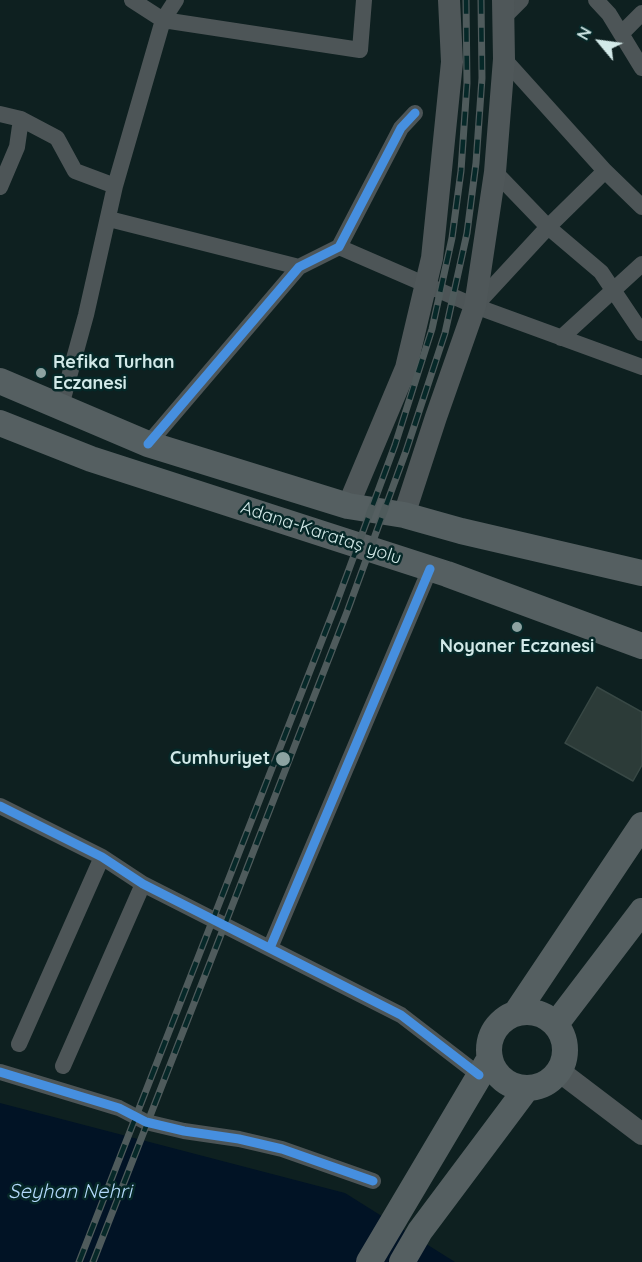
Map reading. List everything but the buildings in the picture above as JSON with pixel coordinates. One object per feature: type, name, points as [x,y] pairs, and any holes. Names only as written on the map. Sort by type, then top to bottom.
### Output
[{"type":"main road","points":[[348,506],[406,368],[432,258],[452,62],[449,0]]},
{"type":"main road","points":[[404,515],[475,306],[495,172],[504,59],[503,9]]},
{"type":"main road","name":"Adana-Karataş yolu","points":[[0,381],[148,444],[348,506],[404,515],[461,531],[642,573]]},
{"type":"main road","name":"Adana-Karataş yolu","points":[[1,428],[430,568],[642,646]]},
{"type":"main road","points":[[516,1013],[642,825]]},
{"type":"main road","points":[[556,1024],[642,911]]},
{"type":"main road","points":[[369,1262],[485,1066],[492,1035],[498,1026],[506,1018],[527,1011],[548,1017],[563,1035],[566,1047],[559,1071],[539,1086],[527,1088],[514,1086],[503,1080],[495,1070],[485,1066]]},
{"type":"main road","points":[[559,1071],[642,1134]]},
{"type":"main road","points":[[402,1262],[420,1231],[527,1088]]},
{"type":"street","points":[[132,0],[163,20],[360,50],[364,0]]},
{"type":"street","points":[[61,406],[86,315],[115,186],[163,20],[176,0]]},
{"type":"street","points":[[503,9],[521,0]]},
{"type":"street","points":[[596,0],[609,14],[642,68]]},
{"type":"street","points":[[621,33],[642,13]]},
{"type":"street","points":[[504,59],[605,171],[642,207]]},
{"type":"street","points":[[148,444],[299,267],[339,247],[400,128],[415,113]]},
{"type":"street","points":[[0,114],[21,119],[57,138],[75,171],[115,186]]},
{"type":"street","points":[[0,187],[17,147],[21,119]]},
{"type":"street","points":[[475,306],[548,226],[605,171]]},
{"type":"street","points":[[495,172],[548,226],[601,272],[642,333]]},
{"type":"street","points":[[109,219],[299,267]]},
{"type":"street","points":[[339,247],[475,306],[642,367]]},
{"type":"street","points":[[561,338],[642,264]]},
{"type":"street","points":[[270,948],[430,568]]},
{"type":"street","points":[[0,806],[102,857],[143,884],[401,1015],[485,1066]]},
{"type":"street","points":[[19,1044],[102,857]]},
{"type":"street","points":[[63,1066],[143,884]]},
{"type":"street","points":[[0,1072],[119,1108],[146,1122],[184,1131],[239,1138],[282,1149],[373,1180]]},
{"type":"water","name":"Seyhan Nehri","points":[[0,1103],[345,1193],[455,1262],[0,1262]]},
{"type":"railway","points":[[79,1262],[335,607],[395,445],[432,329],[452,238],[461,171],[467,83],[466,0]]},
{"type":"railway","points":[[93,1262],[347,612],[406,451],[445,333],[467,233],[476,163],[482,78],[481,0]]},
{"type":"cycle path","points":[[148,444],[299,267],[339,247],[401,128],[415,113]]},
{"type":"cycle path","points":[[270,948],[430,569]]},
{"type":"cycle path","points":[[0,806],[102,857],[143,884],[401,1015],[479,1075]]},
{"type":"cycle path","points":[[0,1072],[119,1108],[146,1122],[282,1149],[373,1181]]},
{"type":"place","name":"Refika Turhan Eczanesi","points":[[41,373]]},
{"type":"place","name":"Noyaner Eczanesi","points":[[517,627]]},
{"type":"place","name":"Cumhuriyet","points":[[283,759]]}]
